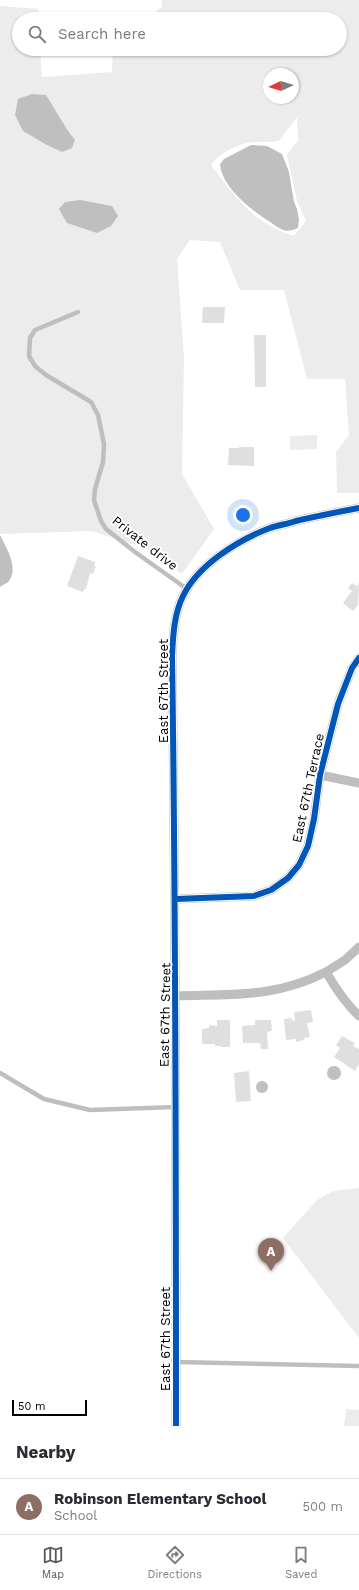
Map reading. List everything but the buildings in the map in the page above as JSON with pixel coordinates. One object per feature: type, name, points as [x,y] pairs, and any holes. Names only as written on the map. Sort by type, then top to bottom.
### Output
[{"type":"street","name":"East 67th Street","points":[[176,1426],[175,1107],[177,996],[172,656],[173,636],[179,605],[187,589],[201,572],[217,557],[243,541],[270,528],[359,508]]},
{"type":"street","name":"East 67th Terrace","points":[[176,899],[254,896],[271,890],[288,878],[299,865],[308,846],[314,820],[320,775],[338,704],[352,668],[359,658]]},
{"type":"street","points":[[320,775],[359,783]]},
{"type":"street","points":[[177,996],[263,993],[297,985],[326,972],[345,960],[359,947]]},
{"type":"street","points":[[326,972],[347,1005],[359,1016]]},
{"type":"lane","name":"Private drive","points":[[78,312],[35,330],[30,338],[29,356],[35,366],[46,375],[91,402],[96,408],[104,444],[103,462],[94,489],[94,500],[101,521],[106,529],[135,552],[187,589]]},
{"type":"lane","points":[[0,1074],[44,1099],[90,1110],[175,1107]]},
{"type":"lane","points":[[176,1362],[359,1366]]},
{"type":"shaded area","points":[[162,0],[359,0],[359,493],[337,493],[336,452],[349,435],[345,379],[307,379],[284,290],[240,290],[220,242],[190,240],[177,259],[184,358],[182,474],[214,529],[182,574],[145,548],[92,531],[0,534],[0,6],[38,9],[38,12],[12,12],[12,56],[40,56],[42,77],[112,72],[113,56],[347,56],[347,12],[154,12],[162,7]],"holes":[[[302,115],[297,118],[298,140],[287,155],[297,201],[306,221],[294,236],[280,231],[256,217],[228,188],[211,165],[222,154],[242,144],[251,142],[279,141],[297,117]]]},
{"type":"shaded area","points":[[32,94],[46,95],[75,140],[72,148],[62,152],[23,131],[15,115],[18,99]]},
{"type":"shaded area","points":[[251,145],[267,146],[282,154],[289,172],[294,202],[297,209],[299,220],[298,228],[287,231],[277,227],[245,203],[231,189],[226,181],[220,164],[224,159]]},
{"type":"shaded area","points":[[80,200],[112,206],[118,216],[111,226],[97,233],[67,223],[59,209],[65,202]]},
{"type":"shaded area","points":[[317,435],[317,449],[290,450],[290,436]]},
{"type":"shaded area","points":[[0,535],[11,558],[13,571],[8,582],[0,587]]},
{"type":"shaded area","points":[[334,1066],[339,1068],[341,1073],[339,1078],[334,1080],[329,1078],[327,1073],[329,1068]]},
{"type":"shaded area","points":[[260,1081],[264,1081],[268,1087],[264,1093],[260,1093],[256,1089],[256,1085]]},
{"type":"shaded area","points":[[359,1188],[359,1338],[283,1238],[317,1200],[333,1191]]},
{"type":"shaded area","points":[[346,1409],[359,1410],[359,1426],[344,1426]]},
{"type":"cycle path","points":[[176,1426],[175,944],[172,656],[176,618],[183,596],[198,574],[220,555],[245,539],[273,527],[312,517],[359,508]]},
{"type":"cycle path","points":[[176,899],[254,896],[271,890],[288,878],[299,865],[308,846],[314,819],[320,775],[338,704],[352,668],[359,658]]},
{"type":"place","name":"Robinson Elementary School","points":[[271,1271]]}]
